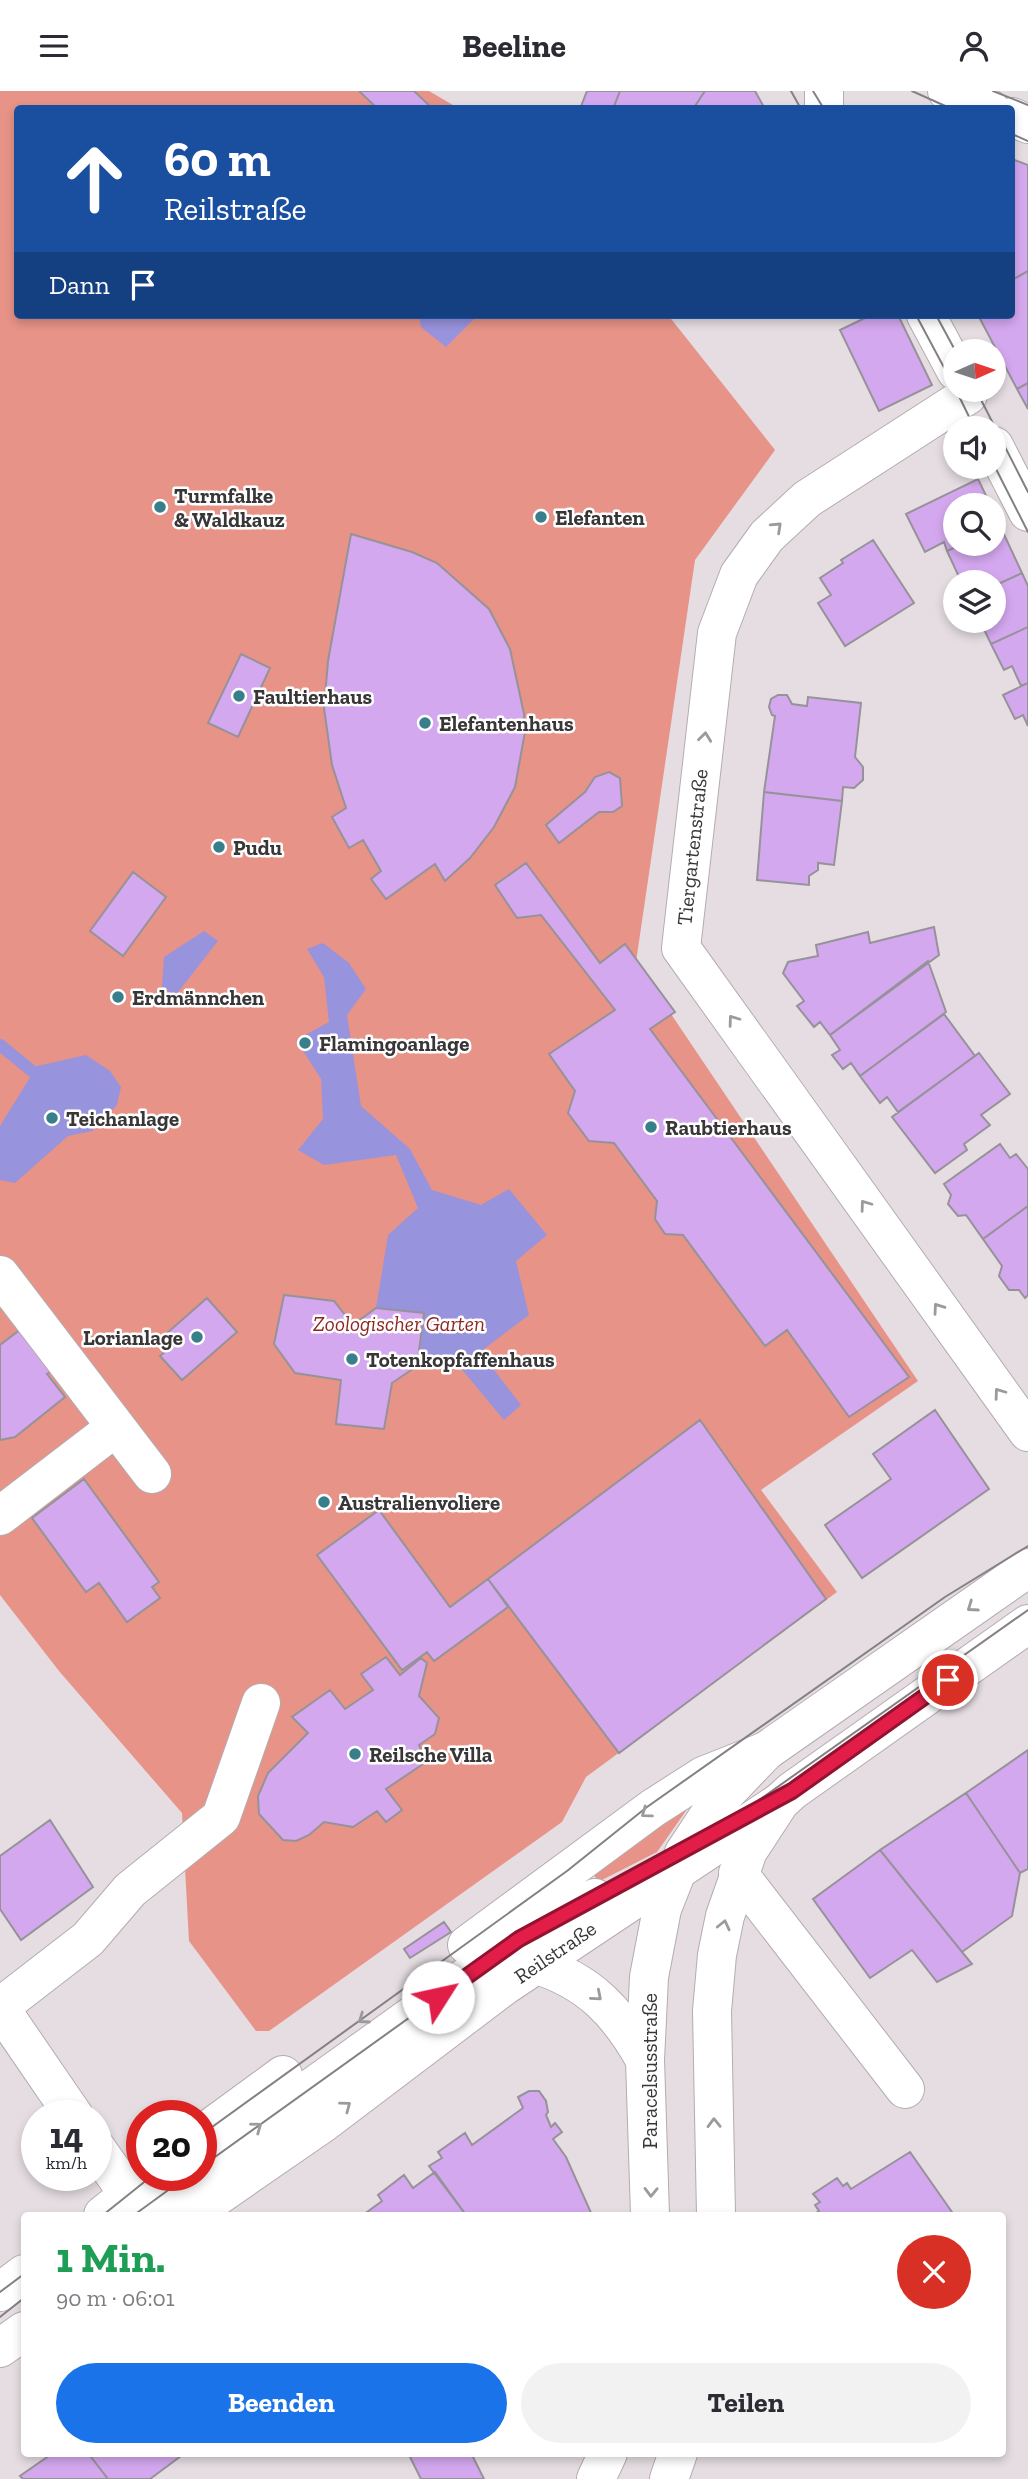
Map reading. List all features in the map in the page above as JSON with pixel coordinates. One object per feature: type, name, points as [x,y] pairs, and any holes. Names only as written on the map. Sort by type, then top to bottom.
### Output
[{"type":"street","points":[[947,91],[980,105]]},
{"type":"street","points":[[928,319],[943,348]]},
{"type":"street","name":"Tiergartenstraße","points":[[943,400],[807,499],[767,536],[739,575],[717,633],[681,948],[1028,1433]]},
{"type":"street","points":[[1006,469],[1028,512]]},
{"type":"street","points":[[0,1275],[152,1474]]},
{"type":"street","points":[[0,1516],[116,1427]]},
{"type":"street","points":[[217,2123],[653,1808],[703,1776],[766,1751],[1028,1568]]},
{"type":"street","points":[[217,2156],[519,1939],[679,1863],[786,1797],[1028,1624]]},
{"type":"street","points":[[64,2100],[0,2007],[88,1939],[130,1890],[221,1817],[261,1703]]},
{"type":"street","name":"Paracelsusstraße","points":[[650,2212],[645,2060],[649,1977],[662,1909],[679,1863],[719,1800],[766,1751]]},
{"type":"street","points":[[716,2212],[714,1977],[738,1873],[748,1851],[786,1797]]},
{"type":"street","name":"Reilstraße","points":[[194,2212],[323,2123],[679,1863]]},
{"type":"street","points":[[738,1873],[905,2089]]},
{"type":"street","points":[[537,1965],[572,1977],[592,1991],[630,2031],[645,2060]]},
{"type":"street","points":[[112,2170],[134,2200],[159,2191]]},
{"type":"street","points":[[0,2292],[21,2276]]},
{"type":"street","points":[[0,2348],[21,2333]]},
{"type":"street","points":[[596,2479],[606,2457]]},
{"type":"street","points":[[669,2479],[677,2457]]},
{"type":"green space","name":"Zoologischer Garten","points":[[0,91],[429,91],[453,105],[14,105],[14,319],[671,319],[775,450],[695,560],[636,962],[918,1381],[761,1490],[837,1592],[586,1777],[562,1822],[269,2031],[256,2031],[189,1941],[182,1813],[59,1671],[0,1595]]},
{"type":"green space","points":[[700,1791],[657,1852],[598,1882],[591,1869]]},
{"type":"shaded area","points":[[420,319],[474,319],[446,347],[421,327]]},
{"type":"shaded area","points":[[204,931],[218,941],[175,996],[162,987],[164,957]]},
{"type":"shaded area","points":[[323,943],[349,963],[366,989],[347,1015],[361,1106],[410,1149],[432,1190],[481,1205],[509,1189],[547,1235],[516,1261],[529,1315],[480,1352],[521,1405],[504,1420],[459,1366],[420,1353],[424,1313],[376,1308],[388,1235],[418,1208],[396,1155],[324,1165],[298,1150],[323,1119],[321,1079],[296,1040],[329,1022],[324,977],[307,949]]},
{"type":"shaded area","points":[[86,1055],[110,1071],[121,1087],[117,1105],[92,1131],[68,1136],[15,1183],[0,1180],[0,1126],[37,1066]]},
{"type":"building","points":[[359,91],[414,91],[429,105],[374,105]]},
{"type":"building","points":[[587,91],[620,91],[615,105],[582,105]]},
{"type":"building","points":[[620,91],[705,91],[696,105],[615,105]]},
{"type":"building","points":[[705,91],[755,91],[763,105],[696,105]]},
{"type":"building","points":[[1015,160],[1028,165],[1028,271],[1015,278]]},
{"type":"building","points":[[1028,271],[1028,383],[1017,389],[1006,368],[1006,339],[991,339],[980,319],[1015,319],[1015,278]]},
{"type":"building","points":[[863,319],[900,319],[932,385],[879,411],[840,330]]},
{"type":"building","points":[[1028,383],[1028,409],[1017,389]]},
{"type":"building","points":[[978,479],[985,493],[949,493]]},
{"type":"building","points":[[943,496],[943,543],[925,552],[906,514]]},
{"type":"building","name":"Elefantenhaus","points":[[351,534],[412,552],[437,563],[489,609],[510,649],[524,714],[525,732],[515,787],[494,827],[470,858],[445,881],[435,864],[386,899],[371,879],[381,871],[363,840],[349,848],[332,817],[346,808],[332,765],[324,708],[328,661]]},
{"type":"building","points":[[1006,539],[1022,573],[1006,580],[1006,570],[956,570],[949,556],[1006,556]]},
{"type":"building","points":[[873,540],[914,603],[845,646],[818,603],[831,595],[820,578],[843,563],[841,560]]},
{"type":"building","points":[[1022,573],[1028,586],[1028,627],[991,644],[986,633],[1006,633],[1006,580]]},
{"type":"building","points":[[1028,627],[1028,683],[1021,686],[1012,666],[1004,670],[991,644]]},
{"type":"building","name":"Faultierhaus","points":[[241,654],[270,668],[238,737],[208,723]]},
{"type":"building","points":[[1028,683],[1028,726],[1023,715],[1015,719],[1003,695]]},
{"type":"building","points":[[778,695],[787,695],[792,704],[807,706],[808,697],[861,703],[855,757],[863,767],[863,780],[854,788],[843,787],[842,801],[764,792],[775,716],[769,707],[771,699]]},
{"type":"building","points":[[609,772],[620,778],[622,806],[613,812],[599,812],[559,843],[546,825],[585,792],[595,777]]},
{"type":"building","points":[[764,792],[842,801],[834,865],[818,863],[818,870],[809,876],[809,885],[757,880]]},
{"type":"building","name":"Raubtierhaus","points":[[526,863],[600,963],[625,944],[675,1012],[650,1029],[909,1377],[849,1417],[787,1330],[765,1346],[683,1235],[665,1234],[655,1219],[657,1201],[614,1143],[589,1141],[568,1113],[575,1091],[549,1054],[615,1010],[541,915],[517,918],[495,885]]},
{"type":"building","points":[[133,872],[166,897],[123,956],[90,931]]},
{"type":"building","points":[[934,927],[939,955],[830,1035],[820,1022],[814,1027],[797,1006],[804,1001],[783,973],[788,962],[818,956],[816,945],[868,932],[870,943]]},
{"type":"building","points":[[928,961],[946,1012],[860,1076],[851,1063],[843,1069],[832,1055],[840,1050],[830,1035]]},
{"type":"building","points":[[944,1014],[975,1056],[898,1112],[887,1097],[880,1103],[860,1076]]},
{"type":"building","points":[[979,1053],[1010,1094],[981,1115],[990,1125],[964,1144],[967,1150],[935,1173],[892,1117]]},
{"type":"building","points":[[1000,1144],[1010,1158],[1016,1154],[1028,1169],[1028,1206],[983,1239],[966,1215],[958,1216],[948,1204],[951,1195],[944,1184]]},
{"type":"building","points":[[1028,1206],[1028,1295],[1025,1298],[1019,1290],[1009,1290],[999,1276],[1002,1266],[983,1239]]},
{"type":"building","name":"Totenkopfaffenhaus","points":[[284,1295],[334,1301],[353,1325],[376,1308],[424,1313],[417,1366],[392,1383],[384,1429],[336,1424],[341,1380],[295,1373],[274,1344]]},
{"type":"building","name":"Lorianlage","points":[[207,1298],[237,1332],[182,1380],[160,1356],[166,1351],[158,1341]]},
{"type":"building","points":[[21,1329],[53,1370],[47,1374],[65,1397],[15,1437],[0,1440],[0,1345]]},
{"type":"building","points":[[935,1410],[989,1489],[862,1578],[825,1525],[891,1479],[873,1454]]},
{"type":"building","points":[[700,1420],[826,1599],[619,1753],[488,1579]]},
{"type":"building","points":[[84,1479],[159,1582],[152,1587],[160,1598],[127,1622],[99,1583],[86,1592],[32,1518]]},
{"type":"building","points":[[379,1510],[450,1607],[488,1579],[508,1607],[434,1661],[427,1652],[402,1670],[317,1555]]},
{"type":"building","name":"Reilsche Villa","points":[[386,1657],[400,1675],[421,1658],[427,1663],[419,1696],[439,1718],[435,1734],[419,1745],[426,1762],[386,1789],[402,1810],[386,1822],[377,1811],[353,1827],[324,1822],[309,1835],[296,1841],[283,1840],[259,1814],[258,1796],[268,1773],[308,1733],[292,1717],[330,1690],[345,1709],[373,1690],[361,1674]]},
{"type":"building","points":[[1028,1750],[1028,1869],[1020,1873],[966,1793]]},
{"type":"building","points":[[966,1793],[1020,1873],[1012,1916],[962,1952],[880,1850]]},
{"type":"building","points":[[50,1820],[93,1887],[21,1940],[0,1909],[0,1856]]},
{"type":"building","points":[[880,1850],[972,1964],[937,1982],[912,1950],[870,1978],[813,1899]]},
{"type":"building","points":[[444,1922],[451,1932],[410,1958],[404,1949]]},
{"type":"building","points":[[529,2091],[539,2091],[546,2101],[546,2115],[551,2127],[555,2123],[562,2132],[553,2139],[566,2157],[591,2212],[464,2212],[429,2166],[442,2158],[438,2152],[465,2133],[472,2145],[523,2108],[518,2097]]},
{"type":"building","points":[[910,2152],[952,2212],[818,2212],[815,2205],[820,2202],[813,2194],[837,2178],[843,2186],[847,2183],[851,2189]]},
{"type":"building","points":[[435,2172],[464,2212],[367,2212],[382,2201],[378,2195],[404,2175],[413,2188]]},
{"type":"building","points":[[47,2457],[91,2457],[108,2479],[23,2479],[20,2476]]},
{"type":"building","points":[[91,2457],[180,2457],[150,2479],[108,2479]]},
{"type":"building","points":[[410,2457],[473,2457],[484,2479],[421,2479]]},
{"type":"waterway","points":[[0,1045],[32,1071]]},
{"type":"tram line","points":[[791,91],[799,105]]},
{"type":"tram line","points":[[813,91],[822,105]]},
{"type":"tram line","points":[[912,91],[943,105]]},
{"type":"tram line","points":[[993,91],[1028,105]]},
{"type":"tram line","points":[[1015,135],[1028,141]]},
{"type":"tram line","points":[[918,319],[943,366]]},
{"type":"tram line","points":[[938,319],[949,339]]},
{"type":"tram line","points":[[962,403],[969,416]]},
{"type":"tram line","points":[[983,403],[1028,492]]},
{"type":"tram line","points":[[1001,479],[1028,532]]},
{"type":"tram line","points":[[217,2123],[567,1871],[647,1807],[945,1597],[1028,1546]]},
{"type":"tram line","points":[[217,2156],[519,1939],[684,1853],[1028,1610]]},
{"type":"tram line","points":[[107,2212],[133,2191]]},
{"type":"tram line","points":[[138,2212],[167,2191]]},
{"type":"tram line","points":[[0,2292],[21,2276]]},
{"type":"tram line","points":[[0,2317],[21,2300]]},
{"type":"place","name":"Turmfalke & Waldkauz","points":[[160,507]]},
{"type":"place","name":"Elefanten","points":[[541,517]]},
{"type":"place","name":"Faultierhaus","points":[[239,696]]},
{"type":"place","name":"Elefantenhaus","points":[[425,723]]},
{"type":"place","name":"Pudu","points":[[219,847]]},
{"type":"place","name":"Erdmännchen","points":[[118,997]]},
{"type":"place","name":"Flamingoanlage","points":[[305,1043]]},
{"type":"place","name":"Teichanlage","points":[[52,1118]]},
{"type":"place","name":"Raubtierhaus","points":[[651,1127]]},
{"type":"place","name":"Lorianlage","points":[[197,1337]]},
{"type":"place","name":"Totenkopfaffenhaus","points":[[352,1359]]},
{"type":"place","name":"Australienvoliere","points":[[324,1502]]},
{"type":"place","name":"Reilsche Villa","points":[[355,1754]]},
{"type":"route","points":[[438,1997],[519,1939],[684,1853],[792,1791],[948,1680]]}]
